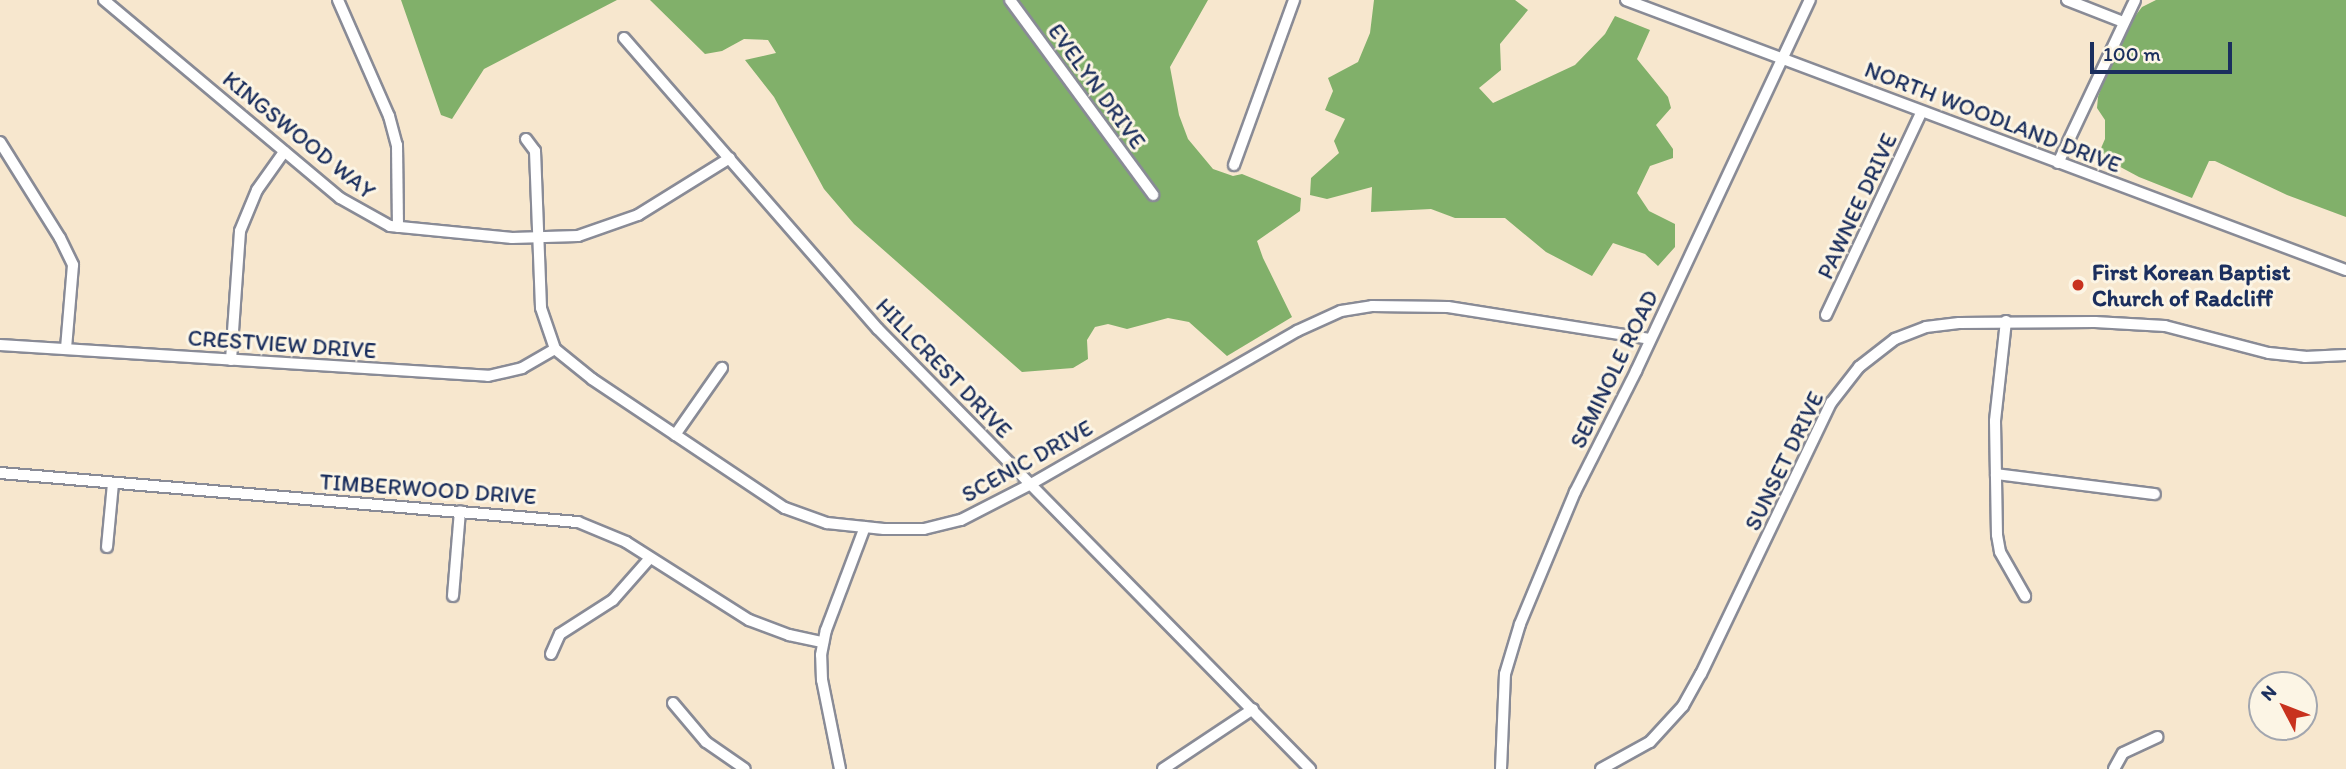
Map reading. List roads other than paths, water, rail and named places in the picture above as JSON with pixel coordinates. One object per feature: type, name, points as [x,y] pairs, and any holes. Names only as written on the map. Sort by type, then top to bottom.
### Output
[{"type":"street","name":"KINGSWOOD WAY","points":[[104,0],[353,207],[398,227],[537,239],[578,236],[609,227],[650,209],[730,159]]},
{"type":"street","points":[[338,0],[394,134],[398,156],[398,227]]},
{"type":"street","name":"EVELYN DRIVE","points":[[1010,0],[1153,195]]},
{"type":"street","points":[[1234,165],[1294,0]]},
{"type":"street","name":"NORTH WOODLAND DRIVE","points":[[1626,0],[1783,57],[1921,113],[2346,270]]},
{"type":"street","name":"SEMINOLE ROAD","points":[[1501,769],[1505,674],[1514,639],[1575,492],[1810,0]]},
{"type":"street","points":[[2067,0],[2123,22]]},
{"type":"street","points":[[2057,163],[2135,0]]},
{"type":"street","name":"HILLCREST DRIVE","points":[[624,38],[878,329],[1310,769]]},
{"type":"street","name":"PAWNEE DRIVE","points":[[1826,315],[1921,113]]},
{"type":"street","points":[[527,139],[535,151],[537,239],[543,320],[555,349]]},
{"type":"street","points":[[0,142],[61,238],[74,265],[66,349]]},
{"type":"street","points":[[230,360],[240,231],[257,190],[284,152]]},
{"type":"street","name":"SCENIC DRIVE","points":[[555,349],[592,379],[799,514],[827,523],[923,529],[949,524],[1031,484],[1286,338],[1341,311],[1372,306],[1448,307],[1649,339]]},
{"type":"street","points":[[2006,321],[1995,421],[1998,544],[2007,567],[2025,596]]},
{"type":"street","name":"SUNSET DRIVE","points":[[1607,768],[1650,742],[1683,706],[1713,651],[1826,412],[1853,374],[1882,347],[1910,332],[1942,324],[2006,321],[2165,326],[2269,354],[2305,357],[2346,355]]},
{"type":"street","name":"CRESTVIEW DRIVE","points":[[0,345],[488,376],[512,372],[555,349]]},
{"type":"street","points":[[675,435],[722,368]]},
{"type":"street","name":"TIMBERWOOD DRIVE","points":[[0,473],[578,522],[611,534],[749,620],[789,635],[823,642]]},
{"type":"street","points":[[1996,474],[2155,494]]},
{"type":"street","points":[[107,547],[113,483]]},
{"type":"street","points":[[453,596],[460,511]]},
{"type":"street","points":[[840,769],[822,680],[823,642],[865,527]]},
{"type":"street","points":[[551,654],[560,634],[613,600],[650,558]]},
{"type":"street","points":[[673,703],[706,742],[745,769]]},
{"type":"street","points":[[1163,769],[1254,709]]},
{"type":"street","points":[[2113,769],[2123,753],[2158,737]]},
{"type":"place","name":"First Korean Baptist Church of Radcliff","points":[[2078,285]]}]
